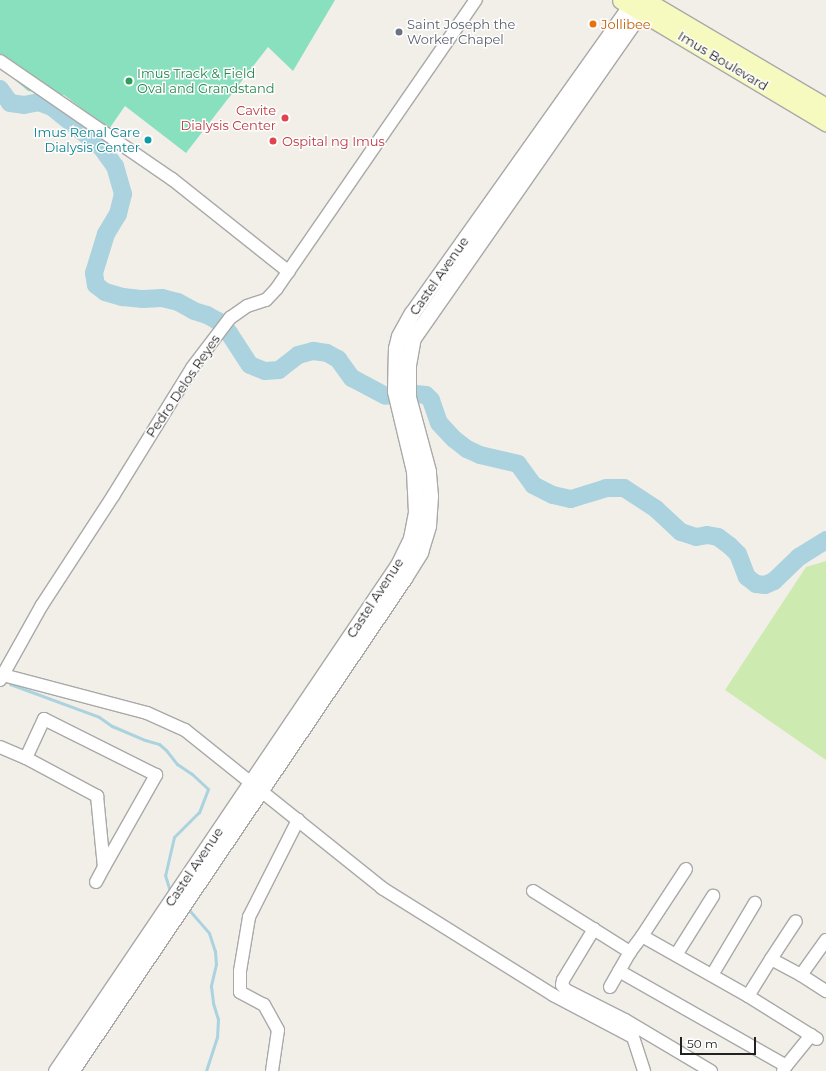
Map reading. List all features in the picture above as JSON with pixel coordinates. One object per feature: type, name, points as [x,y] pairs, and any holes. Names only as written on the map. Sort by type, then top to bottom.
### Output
[{"type":"main road","name":"Imus Boulevard","points":[[637,3],[826,107]]},
{"type":"main road","name":"Imus Boulevard","points":[[637,3],[826,122]]},
{"type":"street","name":"Pedro Delos Reyes","points":[[1,677],[42,605],[113,496],[180,385],[218,332],[230,318],[248,306],[266,300],[289,272],[476,0]]},
{"type":"street","name":"Castel Avenue","points":[[71,1071],[398,565],[411,538],[416,512],[414,471],[395,391],[396,348],[402,331],[637,3]]},
{"type":"street","points":[[0,61],[172,180],[289,272]]},
{"type":"street","points":[[1,677],[147,713],[185,730],[382,888],[553,995],[633,1037],[644,1071]]},
{"type":"street","points":[[26,758],[44,719],[156,775],[96,882]]},
{"type":"street","points":[[0,747],[26,758],[96,796],[104,867]]},
{"type":"street","name":"Castel Avenue","points":[[56,1071],[256,786]]},
{"type":"street","points":[[272,1071],[278,1030],[264,1005],[240,992],[240,971],[248,917],[298,820]]},
{"type":"street","points":[[610,987],[630,952],[686,869]]},
{"type":"street","points":[[533,891],[630,952]]},
{"type":"street","points":[[676,955],[713,896]]},
{"type":"street","points":[[712,975],[755,903]]},
{"type":"street","points":[[748,996],[796,920]]},
{"type":"street","points":[[594,929],[563,980],[562,985],[566,990],[625,1020],[711,1071]]},
{"type":"street","points":[[618,971],[784,1069],[814,1037],[748,996],[642,936]]},
{"type":"street","points":[[801,975],[826,940]]},
{"type":"street","points":[[771,959],[801,975],[826,991]]},
{"type":"green space","name":"Imus Track & Field Oval and Grandstand","points":[[0,0],[335,0],[293,71],[268,47],[186,153],[125,106],[109,129],[64,95],[28,91],[0,67]]},
{"type":"green space","points":[[826,561],[826,760],[725,690],[806,567]]},
{"type":"waterway","points":[[0,89],[10,103],[24,105],[39,102],[52,107],[101,147],[115,166],[123,194],[118,214],[106,234],[94,273],[96,285],[105,292],[123,297],[143,299],[162,298],[178,302],[194,311],[207,315],[218,321],[229,333],[250,365],[265,371],[279,370],[298,355],[313,351],[327,353],[338,359],[352,378],[386,396]]},
{"type":"waterway","points":[[416,394],[426,395],[431,400],[439,423],[454,439],[467,449],[480,455],[518,464],[533,485],[553,495],[571,499],[606,488],[624,488],[656,509],[681,532],[696,537],[707,535],[718,537],[738,554],[747,577],[756,584],[765,585],[774,581],[799,557],[826,540]]},
{"type":"waterway","points":[[10,684],[99,717],[112,726],[145,740],[159,744],[177,764],[192,774],[208,789],[199,812],[174,837],[165,875],[169,888]]},
{"type":"waterway","points":[[190,911],[209,933],[215,951],[216,964],[211,986],[213,1003],[218,1019],[217,1037],[206,1071]]},
{"type":"place","name":"Jollibee","points":[[593,24]]},
{"type":"place","name":"Saint Joseph the Worker Chapel","points":[[399,32]]},
{"type":"place","name":"Imus Track & Field Oval and Grandstand","points":[[129,81]]},
{"type":"place","name":"Cavite Dialysis Center","points":[[285,118]]},
{"type":"place","name":"Imus Renal Care Dialysis Center","points":[[148,140]]},
{"type":"place","name":"Ospital ng Imus","points":[[273,141]]}]
